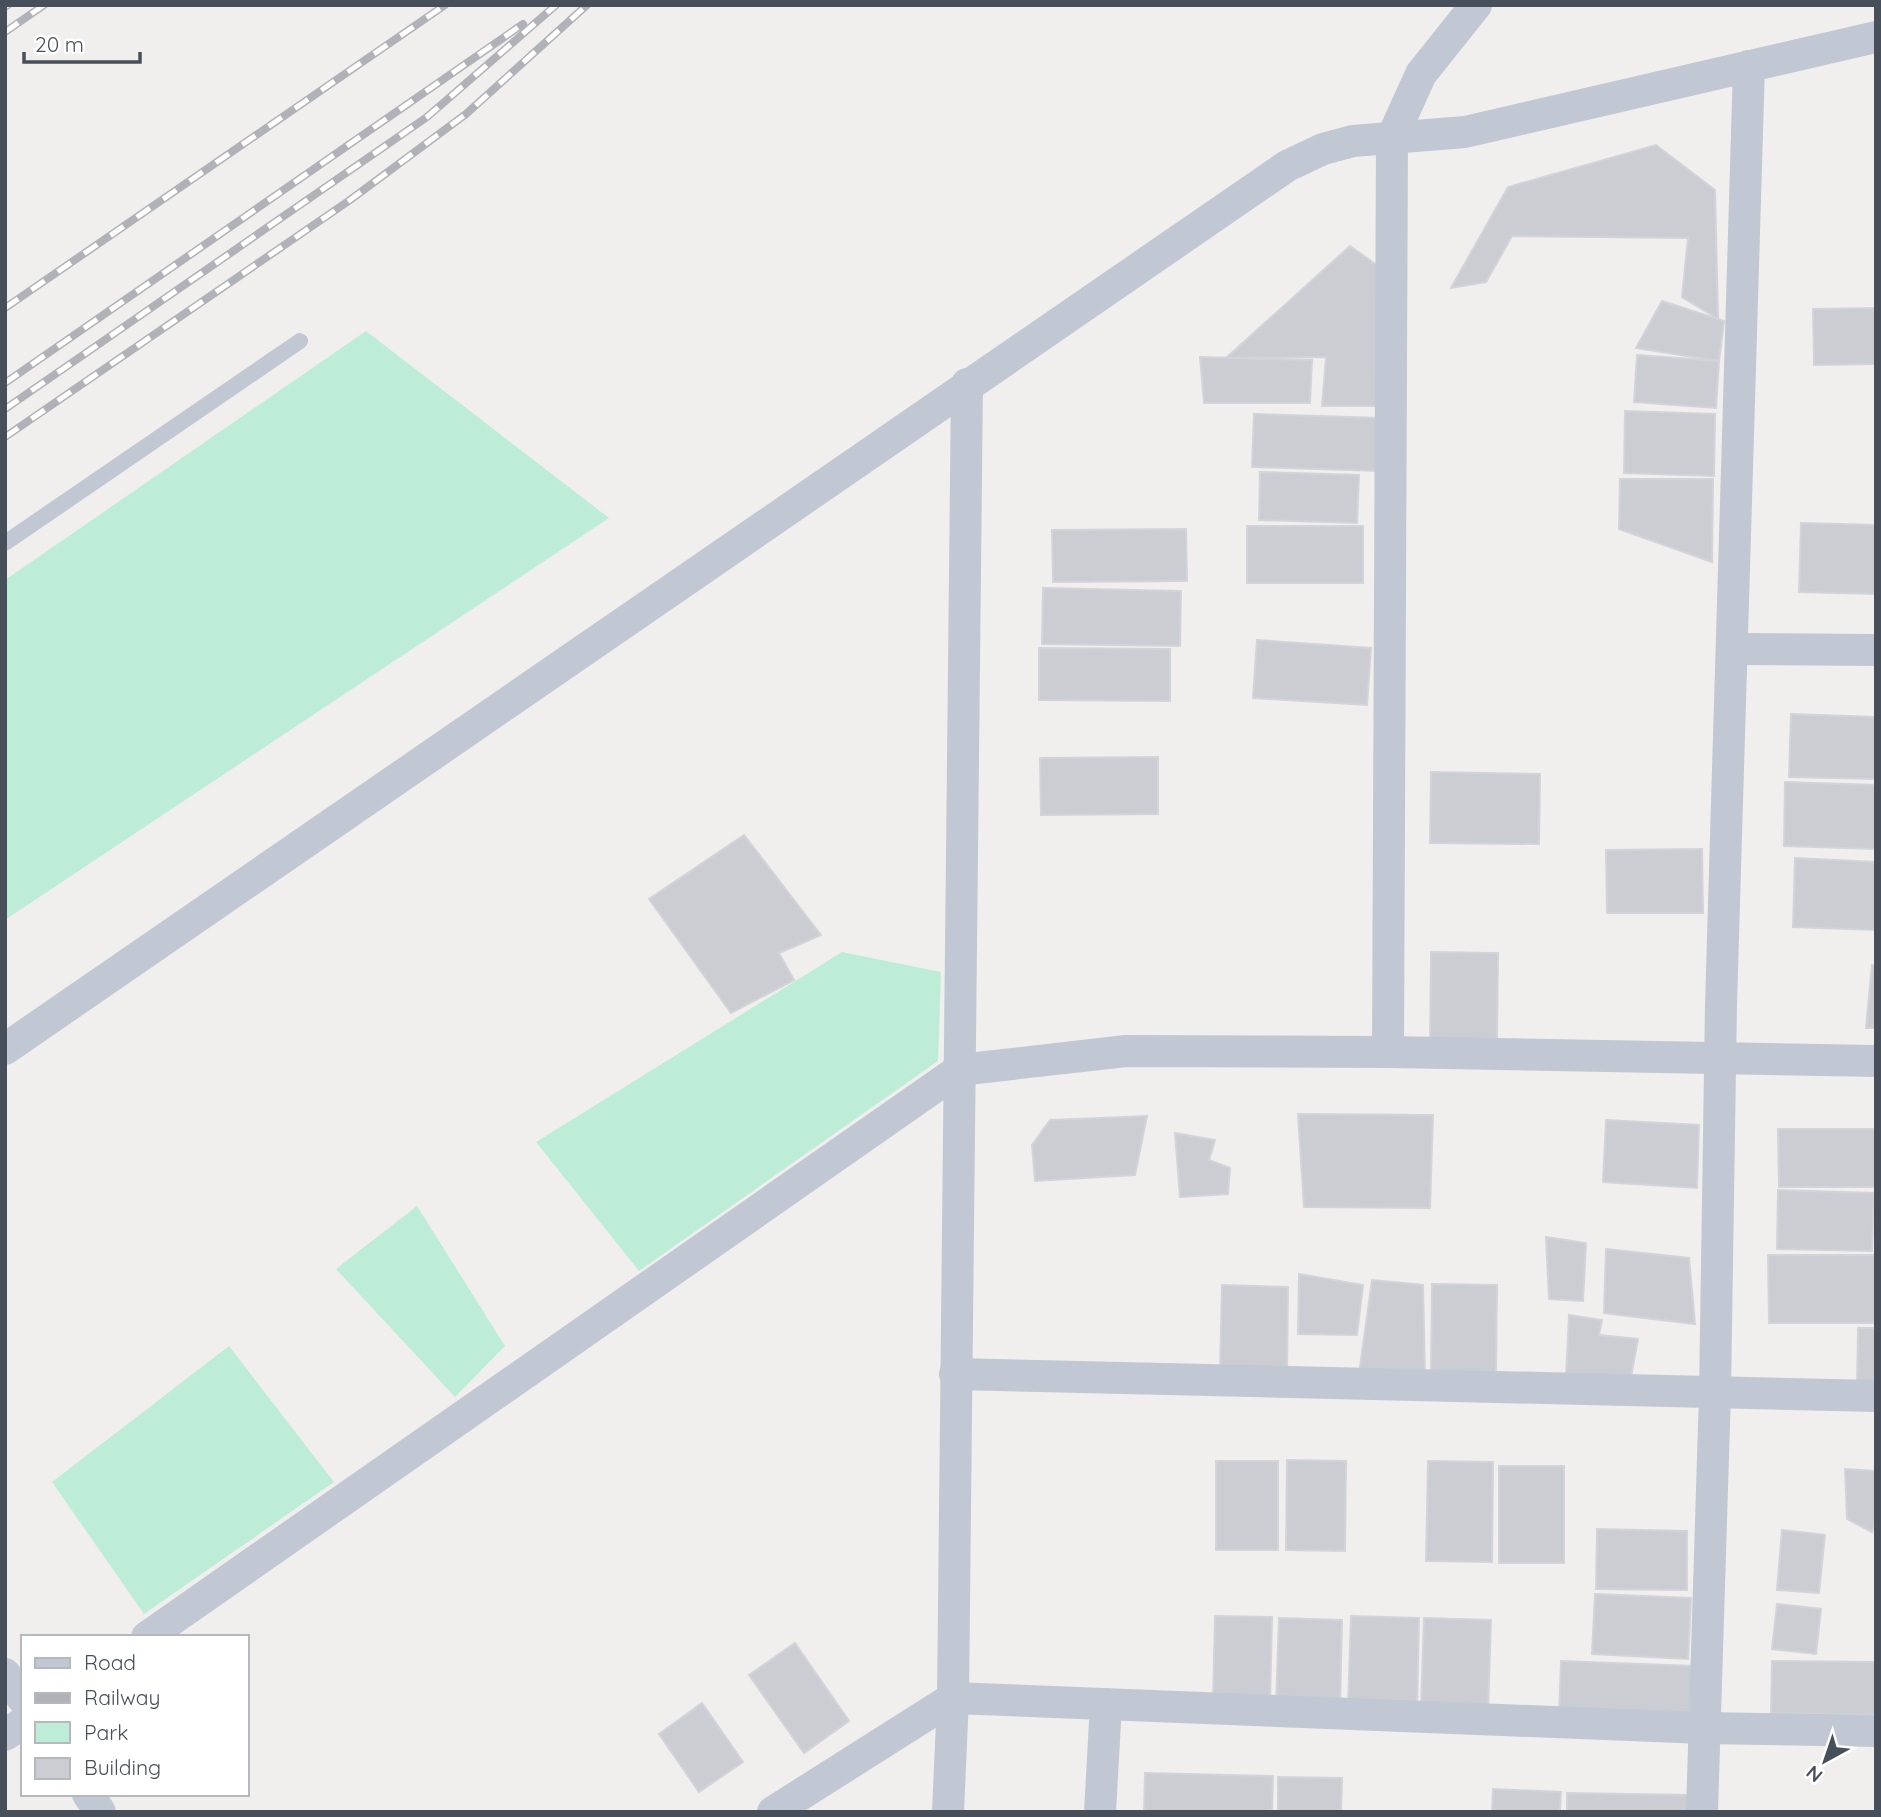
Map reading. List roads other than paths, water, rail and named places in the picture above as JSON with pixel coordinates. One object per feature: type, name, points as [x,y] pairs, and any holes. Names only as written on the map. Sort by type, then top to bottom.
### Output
[{"type":"street","points":[[1388,1052],[1392,138],[1422,74],[1476,5]]},
{"type":"street","points":[[5,1049],[1287,166],[1323,149],[1353,141],[1465,132],[1876,37]]},
{"type":"street","points":[[1702,1812],[1749,66]]},
{"type":"street","points":[[948,1812],[953,1698],[967,384]]},
{"type":"street","points":[[1732,649],[1876,650]]},
{"type":"street","points":[[150,1635],[959,1070],[1126,1051],[1388,1052],[1876,1061]]},
{"type":"street","points":[[955,1374],[1876,1396]]},
{"type":"street","points":[[5,1674],[21,1696]]},
{"type":"street","points":[[773,1812],[953,1698],[1703,1728],[1876,1731]]},
{"type":"street","points":[[1100,1812],[1106,1704]]},
{"type":"street","points":[[5,1735],[21,1724]]},
{"type":"street","points":[[89,1796],[100,1812]]},
{"type":"lane","points":[[5,543],[300,341]]},
{"type":"railway","points":[[5,32],[44,5]]},
{"type":"railway","points":[[5,308],[445,5]]},
{"type":"railway","points":[[5,409],[427,117],[556,5]]},
{"type":"railway","points":[[5,437],[350,200],[466,114],[587,5]]},
{"type":"railway","points":[[5,383],[523,24]]}]
